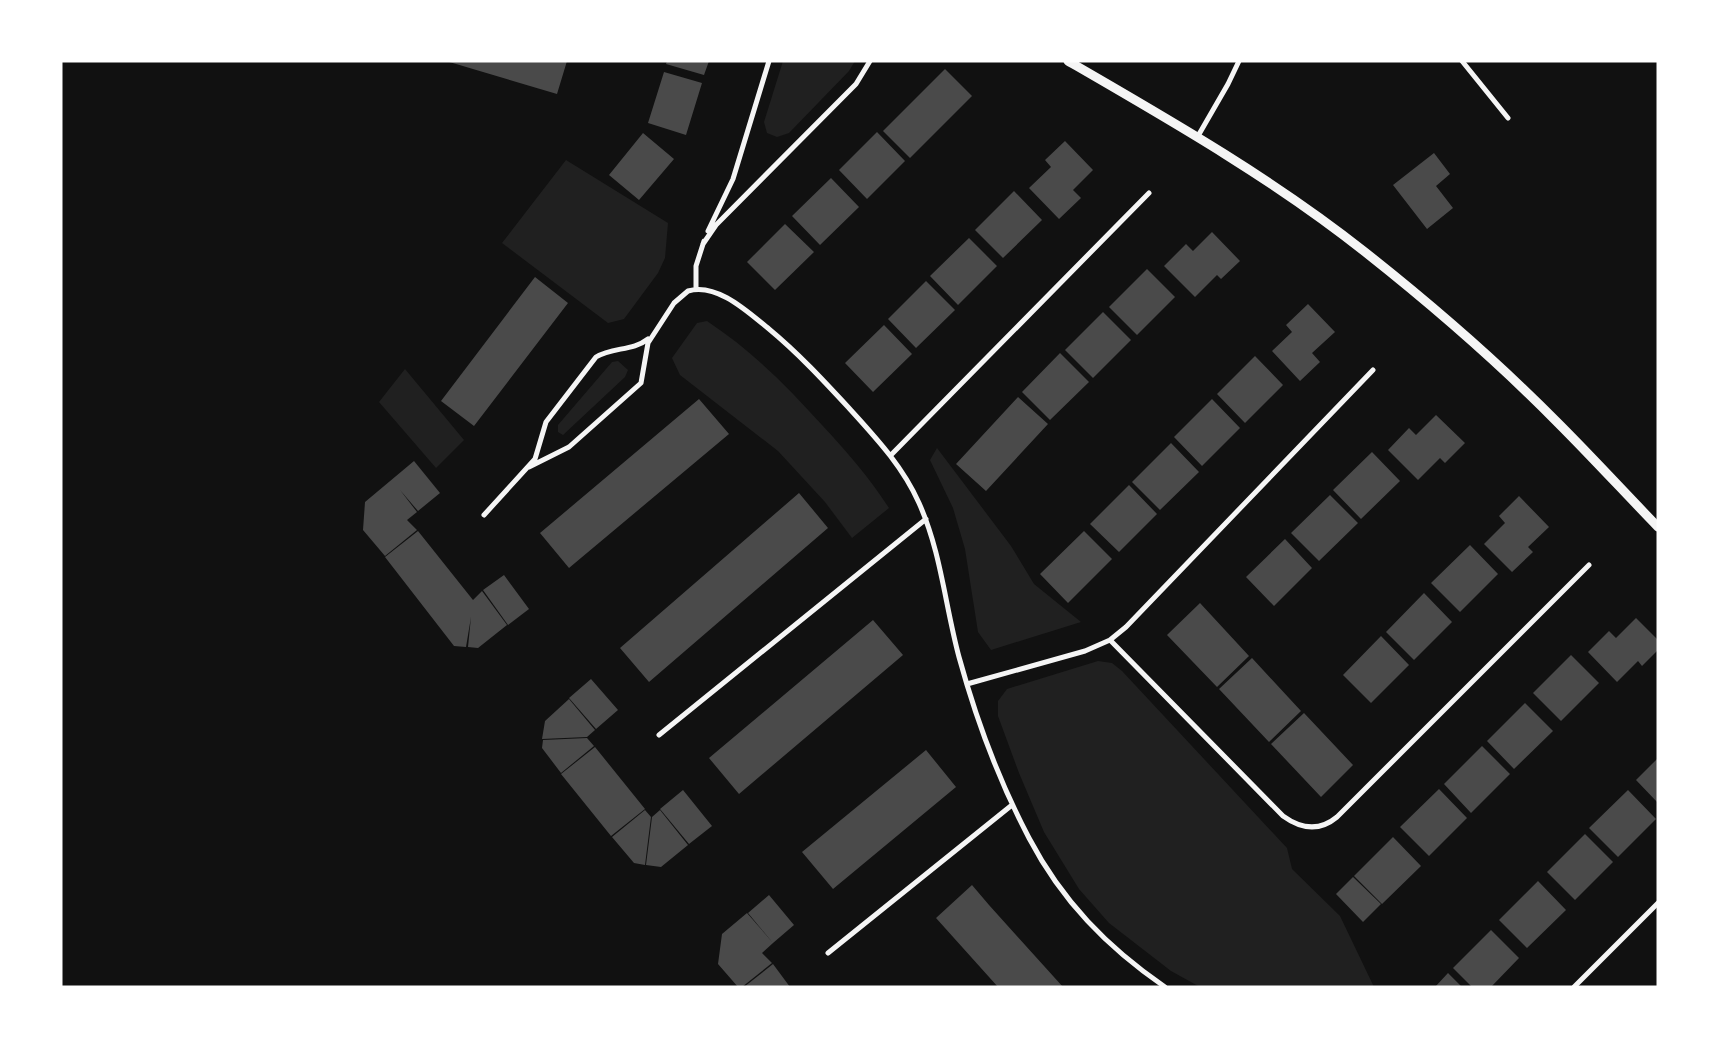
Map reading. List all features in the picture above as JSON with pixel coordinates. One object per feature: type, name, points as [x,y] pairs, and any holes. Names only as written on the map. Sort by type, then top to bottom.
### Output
[{"type":"street","points":[[696,289],[696,266],[703,244],[733,179],[769,61]]},
{"type":"street","points":[[703,244],[716,225],[856,84],[870,61]]},
{"type":"street","points":[[1068,61],[1198,136],[1309,210],[1417,294],[1558,423],[1658,527]]},
{"type":"street","points":[[1198,136],[1239,61]]},
{"type":"street","points":[[1462,61],[1508,118]]},
{"type":"street","points":[[891,455],[1149,193]]},
{"type":"street","points":[[529,466],[569,447],[641,383],[644,374],[645,351],[653,334],[678,298],[688,291],[696,289],[710,291],[729,300],[782,339],[822,379],[891,455],[906,478],[926,519],[941,569],[957,649],[967,684],[1012,805],[1042,862],[1070,902],[1109,944],[1165,987]]},
{"type":"street","points":[[484,515],[529,466],[536,455],[546,422],[596,357],[607,351],[641,344],[653,334]]},
{"type":"street","points":[[967,684],[1085,651],[1110,640],[1126,627],[1373,370]]},
{"type":"street","points":[[659,735],[926,519]]},
{"type":"street","points":[[1110,640],[1283,816],[1301,826],[1320,827],[1337,817],[1589,565]]},
{"type":"street","points":[[828,953],[1012,805]]},
{"type":"street","points":[[1574,987],[1658,903]]},
{"type":"shaded area","points":[[783,61],[855,61],[849,71],[789,133],[777,137],[767,133],[764,122]]},
{"type":"shaded area","points":[[566,160],[668,223],[665,258],[658,273],[624,319],[608,323],[502,243]]},
{"type":"shaded area","points":[[707,321],[739,344],[795,396],[857,465],[889,508],[852,538],[825,502],[778,451],[680,375],[672,358],[697,323]]},
{"type":"shaded area","points":[[618,361],[628,370],[625,377],[563,435],[558,432],[558,425],[612,362]]},
{"type":"shaded area","points":[[405,369],[464,440],[436,468],[379,402]]},
{"type":"shaded area","points":[[937,448],[1011,546],[1034,584],[1081,622],[991,650],[978,632],[965,549],[953,508],[930,460]]},
{"type":"shaded area","points":[[1098,661],[1112,663],[1122,671],[1287,848],[1292,869],[1340,916],[1374,987],[1200,987],[1171,971],[1109,923],[1079,889],[1044,832],[998,716],[998,701],[1007,689]]},
{"type":"building","points":[[446,61],[567,61],[557,94]]},
{"type":"building","points":[[667,61],[709,61],[704,75],[666,64]]},
{"type":"building","points":[[945,69],[972,96],[910,158],[883,131]]},
{"type":"building","points":[[664,72],[702,83],[686,135],[648,123]]},
{"type":"building","points":[[877,132],[905,161],[867,199],[839,170]]},
{"type":"building","points":[[643,133],[674,159],[639,200],[609,175]]},
{"type":"building","points":[[1065,141],[1093,170],[1073,190],[1081,198],[1059,219],[1029,188],[1051,167],[1045,160]]},
{"type":"building","points":[[1434,153],[1450,174],[1436,186],[1453,208],[1427,229],[1393,185]]},
{"type":"building","points":[[831,178],[859,207],[820,245],[792,216]]},
{"type":"building","points":[[1014,191],[1042,220],[1003,258],[975,230]]},
{"type":"building","points":[[785,224],[814,252],[775,290],[747,262]]},
{"type":"building","points":[[1212,232],[1240,261],[1221,279],[1217,275],[1195,297],[1164,266],[1186,244],[1193,251]]},
{"type":"building","points":[[969,238],[997,266],[958,305],[930,276]]},
{"type":"building","points":[[1147,269],[1175,297],[1137,335],[1109,307]]},
{"type":"building","points":[[535,277],[568,303],[474,426],[441,401]]},
{"type":"building","points":[[926,281],[955,310],[916,348],[888,319]]},
{"type":"building","points":[[1308,304],[1335,332],[1312,353],[1320,362],[1300,381],[1272,351],[1292,332],[1286,325]]},
{"type":"building","points":[[1103,312],[1131,340],[1093,378],[1065,350]]},
{"type":"building","points":[[884,325],[912,354],[873,392],[845,363]]},
{"type":"building","points":[[1060,353],[1089,382],[1050,420],[1022,392]]},
{"type":"building","points":[[1255,356],[1283,385],[1245,423],[1217,394]]},
{"type":"building","points":[[1018,397],[1048,424],[986,491],[956,464]]},
{"type":"building","points":[[699,399],[729,434],[569,568],[540,533]]},
{"type":"building","points":[[1212,399],[1240,428],[1202,466],[1174,437]]},
{"type":"building","points":[[1436,415],[1465,443],[1445,463],[1440,458],[1418,480],[1388,450],[1409,428],[1416,435]]},
{"type":"building","points":[[1171,443],[1199,472],[1160,510],[1132,482]]},
{"type":"building","points":[[1372,452],[1400,481],[1361,519],[1333,490]]},
{"type":"building","points":[[414,461],[440,493],[418,511],[400,490],[417,512],[407,520],[417,530],[385,556],[363,530],[365,502]]},
{"type":"building","points":[[1129,485],[1157,514],[1119,552],[1090,524]]},
{"type":"building","points":[[799,493],[828,528],[649,682],[620,648]]},
{"type":"building","points":[[1330,495],[1358,523],[1319,561],[1291,533]]},
{"type":"building","points":[[1519,496],[1549,527],[1528,547],[1533,552],[1512,572],[1484,544],[1505,523],[1499,516]]},
{"type":"building","points":[[418,531],[473,600],[482,591],[507,625],[478,648],[468,647],[471,617],[466,647],[454,646],[385,557]]},
{"type":"building","points":[[1084,531],[1112,559],[1068,603],[1040,574]]},
{"type":"building","points":[[1285,539],[1312,568],[1274,606],[1246,577]]},
{"type":"building","points":[[1470,545],[1498,574],[1460,612],[1431,583]]},
{"type":"building","points":[[504,575],[529,609],[508,625],[483,590]]},
{"type":"building","points":[[1424,593],[1452,622],[1414,660],[1386,632]]},
{"type":"building","points":[[1200,603],[1249,656],[1217,687],[1167,635]]},
{"type":"building","points":[[1636,618],[1658,640],[1658,650],[1642,666],[1638,661],[1617,682],[1588,652],[1609,631],[1616,638]]},
{"type":"building","points":[[873,620],[903,655],[739,794],[709,758]]},
{"type":"building","points":[[1381,636],[1409,665],[1371,703],[1343,675]]},
{"type":"building","points":[[1571,655],[1599,683],[1561,721],[1533,693]]},
{"type":"building","points":[[1252,658],[1301,711],[1269,742],[1219,689]]},
{"type":"building","points":[[591,679],[618,710],[596,729],[569,698]]},
{"type":"building","points":[[569,699],[595,730],[587,737],[542,739],[545,721]]},
{"type":"building","points":[[1525,703],[1553,731],[1514,769],[1487,741]]},
{"type":"building","points":[[1304,713],[1353,765],[1321,797],[1271,744]]},
{"type":"building","points":[[587,738],[594,746],[561,773],[542,748],[543,740]]},
{"type":"building","points":[[1482,746],[1510,774],[1471,813],[1444,784]]},
{"type":"building","points":[[595,747],[645,809],[611,836],[561,774]]},
{"type":"building","points":[[926,750],[956,787],[833,889],[802,852]]},
{"type":"building","points":[[1658,758],[1658,803],[1636,780]]},
{"type":"building","points":[[1439,789],[1467,818],[1429,856],[1400,827]]},
{"type":"building","points":[[683,790],[712,826],[689,844],[660,809]]},
{"type":"building","points":[[1628,790],[1656,819],[1618,857],[1589,828]]},
{"type":"building","points":[[645,810],[651,817],[645,865],[634,863],[612,837]]},
{"type":"building","points":[[660,810],[688,845],[661,867],[646,865],[652,817]]},
{"type":"building","points":[[1585,834],[1613,862],[1575,900],[1547,872]]},
{"type":"building","points":[[1393,837],[1421,866],[1382,904],[1354,876]]},
{"type":"building","points":[[1353,877],[1381,904],[1363,922],[1336,894]]},
{"type":"building","points":[[1538,881],[1566,910],[1527,948],[1499,920]]},
{"type":"building","points":[[972,885],[1063,987],[998,987],[936,918]]},
{"type":"building","points":[[769,895],[794,925],[773,943],[748,913]]},
{"type":"building","points":[[747,913],[773,943],[762,953],[772,963],[742,987],[738,987],[718,964],[722,934]]},
{"type":"building","points":[[1491,930],[1519,958],[1491,987],[1472,987],[1453,968]]},
{"type":"building","points":[[773,964],[790,987],[744,987]]},
{"type":"building","points":[[1448,973],[1462,987],[1435,987]]}]
